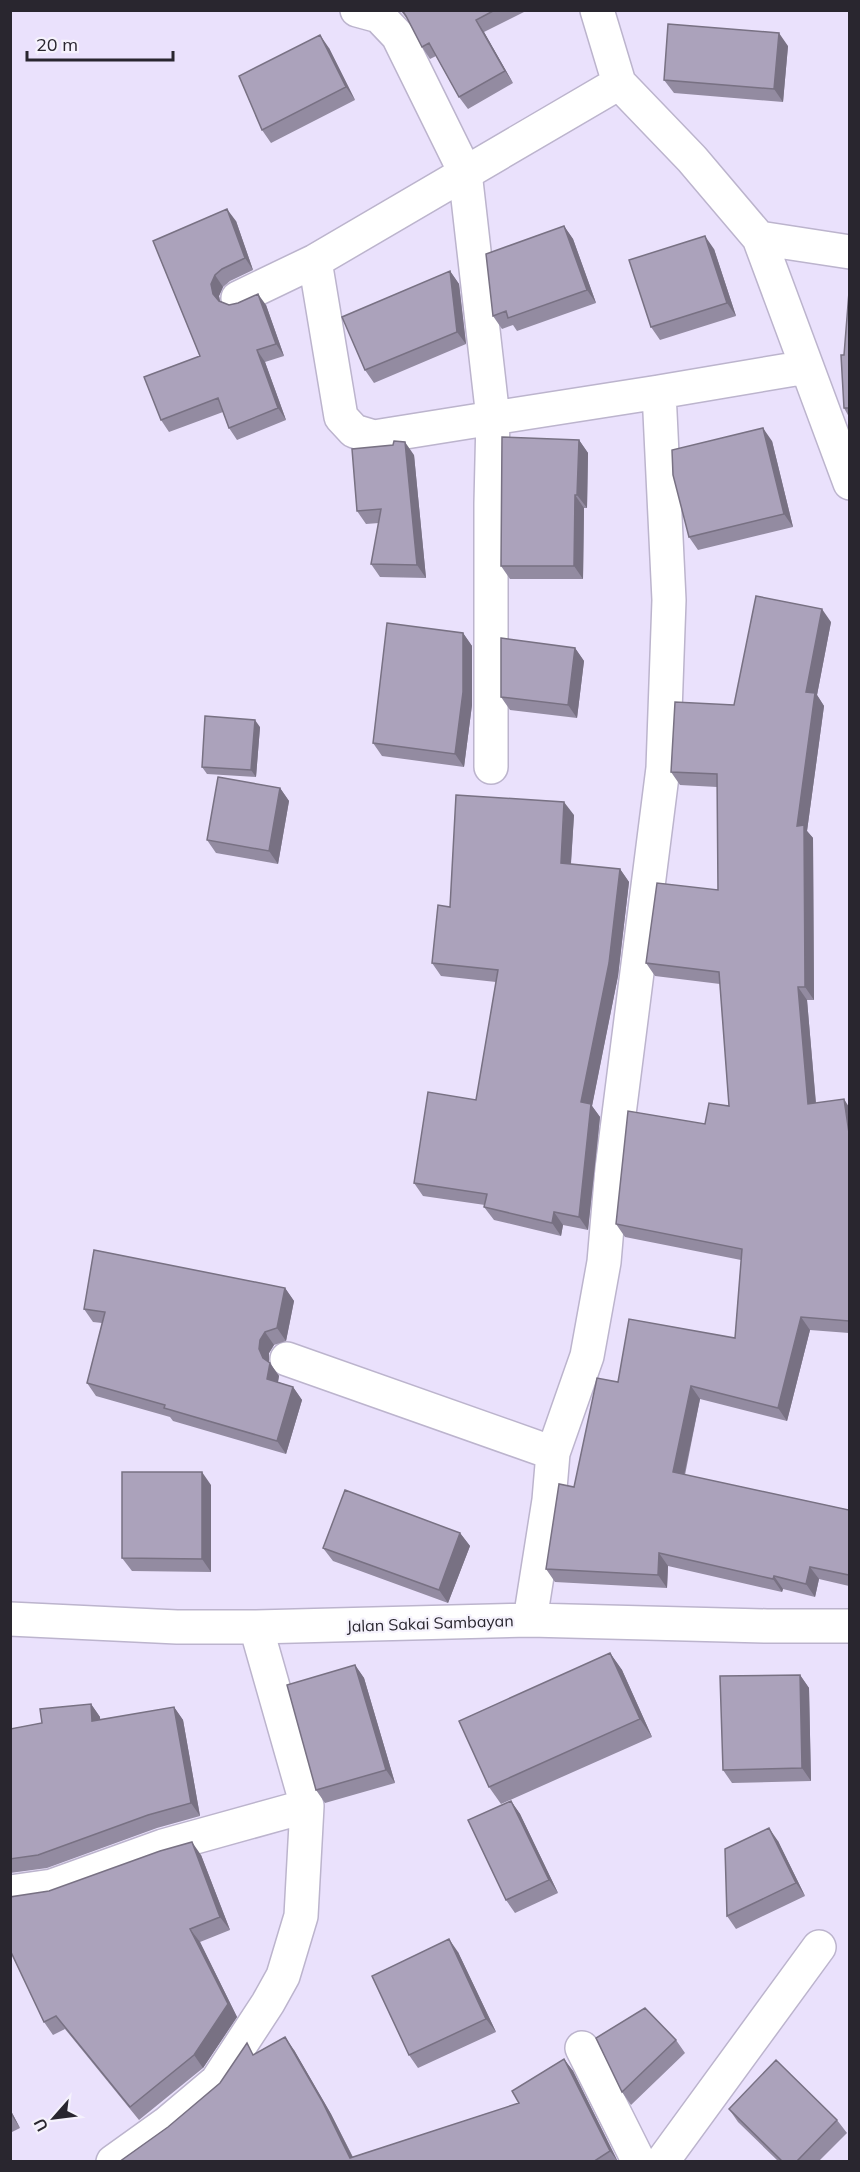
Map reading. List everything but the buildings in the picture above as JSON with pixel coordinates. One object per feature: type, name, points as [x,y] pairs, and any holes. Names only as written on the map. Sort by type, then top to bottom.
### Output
[{"type":"street","points":[[357,10],[379,16],[398,36],[465,171],[493,418],[491,767]]},
{"type":"street","points":[[597,10],[619,83],[692,159],[759,238],[849,483]]},
{"type":"street","points":[[238,298],[315,261],[465,171],[619,83]]},
{"type":"street","points":[[759,238],[849,252]]},
{"type":"street","points":[[315,261],[341,417],[354,431],[374,437],[807,367]]},
{"type":"street","points":[[530,1620],[549,1500],[553,1453],[586,1356],[604,1262],[612,1169],[663,768],[669,600],[659,392]]},
{"type":"street","points":[[287,1359],[553,1453]]},
{"type":"street","name":"Jalan Sakai Sambayan","points":[[10,1619],[177,1627],[530,1620],[849,1626]]},
{"type":"street","points":[[113,2162],[166,2124],[217,2081],[283,1976],[301,1916],[308,1806],[256,1627]]},
{"type":"street","points":[[10,1892],[52,1886],[163,1846],[308,1806]]},
{"type":"street","points":[[662,2162],[819,1947]]},
{"type":"street","points":[[582,2048],[639,2162]]}]
